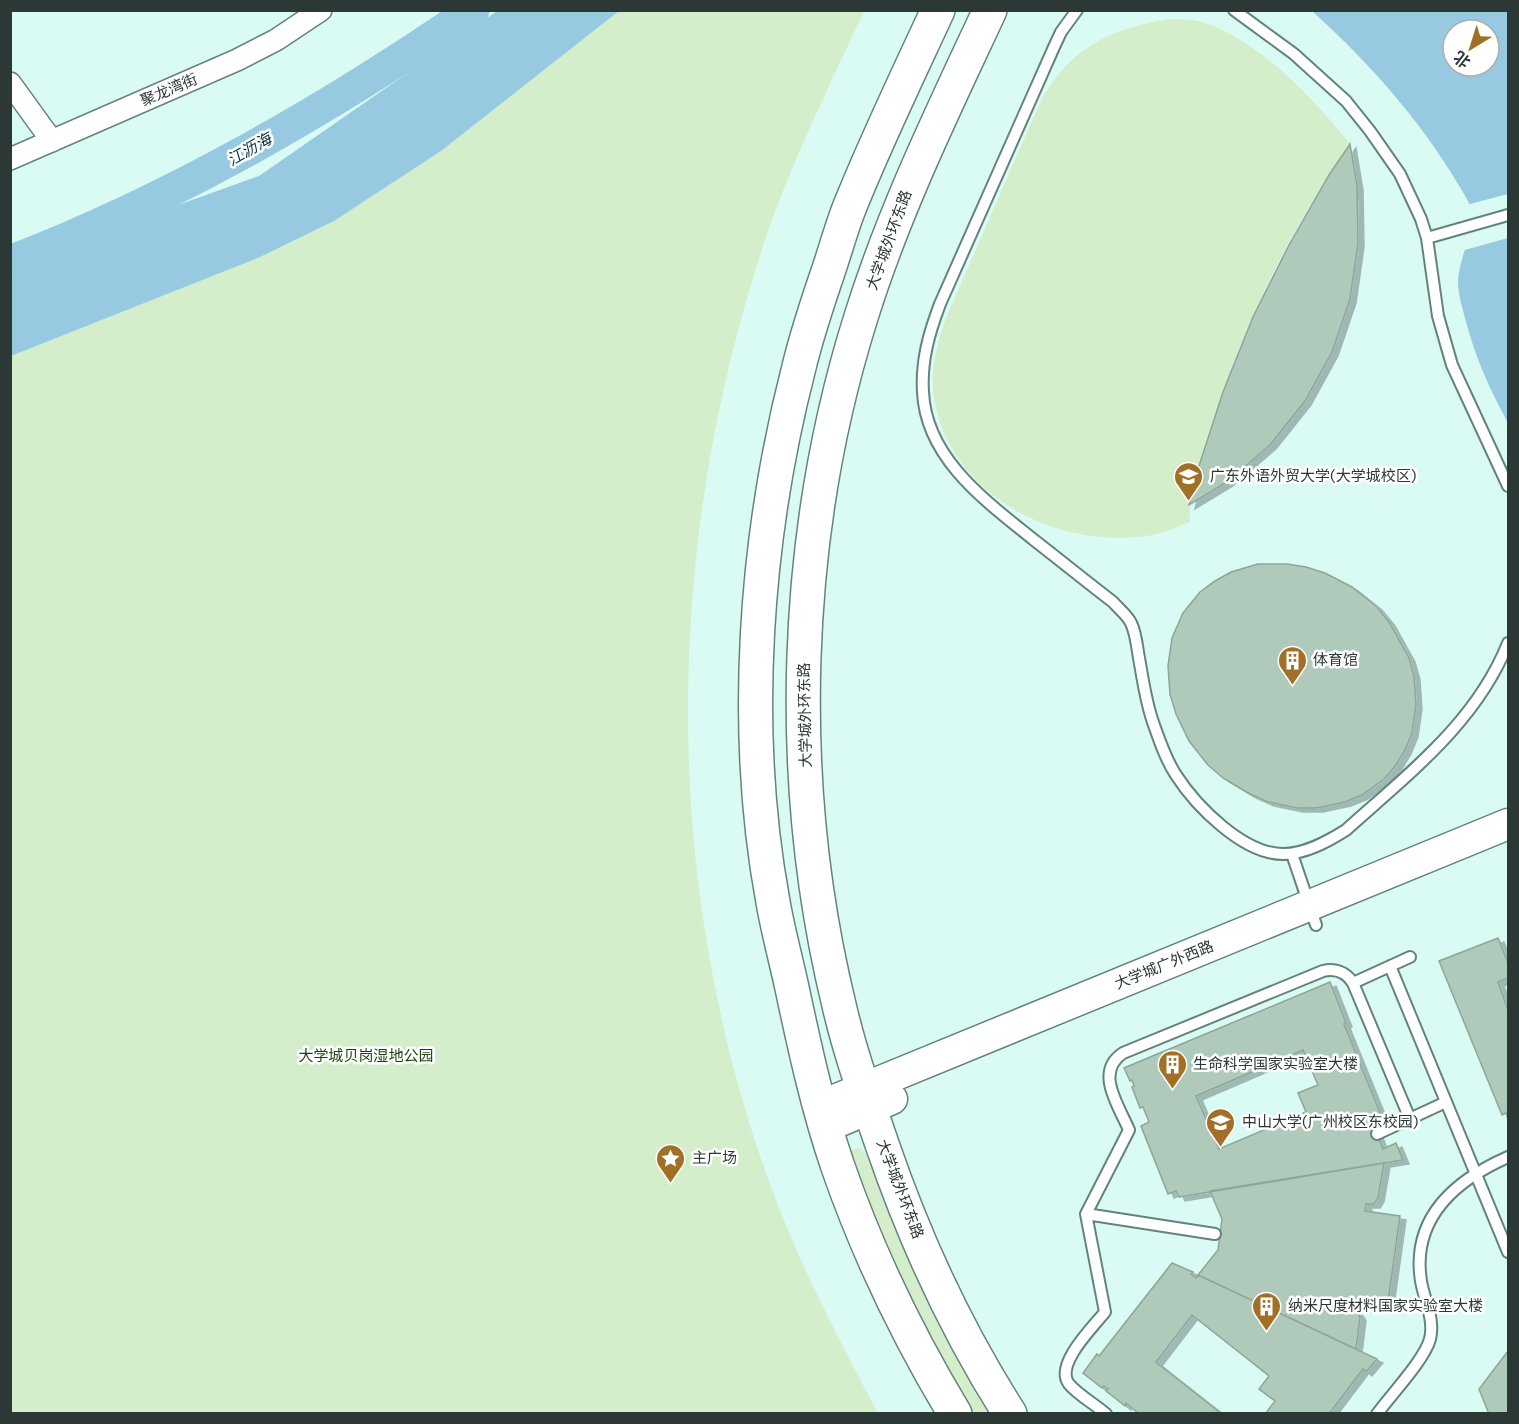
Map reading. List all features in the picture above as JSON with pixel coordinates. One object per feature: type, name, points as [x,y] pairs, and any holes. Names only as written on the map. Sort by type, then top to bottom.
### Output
[{"type":"main road","points":[[938,10],[849,209],[799,368],[768,528],[760,614],[757,693],[758,757],[763,823],[773,900],[807,1059],[846,1187],[883,1278],[913,1340],[955,1413]]},
{"type":"main road","name":"大学城外环东路","points":[[990,10],[902,201],[861,318],[837,411],[814,534],[805,645],[806,791],[815,878],[838,1005],[867,1099],[901,1196],[928,1261],[948,1303],[1010,1413]]},
{"type":"main road","name":"大学城广外西路","points":[[823,1117],[1313,915],[1509,824]]},
{"type":"main road","name":"大学城广外西路","points":[[1313,915],[1509,846]]},
{"type":"street","name":"聚龙湾街","points":[[10,159],[257,51],[321,10]]},
{"type":"street","points":[[10,83],[52,141]]},
{"type":"lane","points":[[1077,10],[1054,46],[930,331],[924,359],[922,394],[935,439],[948,461],[971,488],[1113,602],[1129,619],[1135,636],[1153,723],[1168,762],[1188,790],[1213,818],[1240,838],[1269,852],[1292,854],[1322,844],[1346,830],[1425,760],[1452,732],[1490,683],[1509,643]]},
{"type":"lane","points":[[1234,10],[1294,54],[1346,101],[1376,138],[1400,174],[1427,238],[1438,316],[1452,365],[1509,486]]},
{"type":"lane","points":[[1427,238],[1509,215]]},
{"type":"lane","points":[[1292,854],[1313,915]]},
{"type":"lane","points":[[1353,983],[1410,957]]},
{"type":"lane","points":[[1390,966],[1509,1252]]},
{"type":"lane","points":[[1106,1413],[1071,1386],[1065,1374],[1068,1360],[1105,1312],[1086,1214],[1129,1130],[1108,1079],[1109,1069],[1115,1059],[1123,1053],[1323,971],[1336,970],[1346,975],[1353,983],[1410,1119]]},
{"type":"lane","points":[[1377,1134],[1446,1102]]},
{"type":"lane","points":[[1377,1413],[1423,1354],[1431,1337],[1431,1318],[1420,1270],[1422,1245],[1434,1212],[1450,1193],[1476,1172],[1509,1157]]},
{"type":"lane","points":[[1086,1214],[1215,1234]]},
{"type":"green space","name":"大学城贝岗湿地公园","points":[[619,11],[864,11],[779,202],[756,268],[726,381],[704,496],[691,612],[688,729],[694,845],[710,961],[736,1075],[771,1187],[794,1245],[878,1413],[11,1414],[11,356],[258,258],[334,221],[441,151]]},
{"type":"green space","points":[[1169,19],[1201,22],[1243,41],[1302,90],[1350,144],[1297,229],[1263,296],[1198,469],[1192,495],[1190,522],[1171,530],[1138,537],[1103,537],[1069,532],[1035,520],[1005,504],[978,482],[956,456],[941,425],[933,390],[934,362],[946,318],[1038,107],[1049,87],[1076,57],[1091,45],[1127,29]]},
{"type":"green space","points":[[856,1148],[866,1154],[922,1287],[954,1351],[991,1413],[972,1413],[896,1272],[850,1155]]},
{"type":"water","points":[[497,11],[619,11],[441,151],[334,221],[258,258],[11,356],[11,265],[259,176]]},
{"type":"water","points":[[1312,11],[1508,11],[1508,423],[1478,359],[1459,295],[1459,271],[1471,221],[1468,201],[1417,124],[1378,76]]},
{"type":"pier","points":[[1508,194],[1508,238],[1461,251],[1470,223],[1466,205]]},
{"type":"building","points":[[1350,144],[1357,186],[1358,243],[1350,299],[1332,352],[1305,401],[1270,445],[1227,482],[1189,505],[1223,392],[1253,317],[1289,245],[1329,175]]},
{"type":"building","name":"体育馆","points":[[1258,564],[1287,564],[1306,567],[1325,573],[1352,587],[1376,606],[1389,622],[1409,658],[1414,676],[1416,705],[1412,733],[1405,750],[1384,779],[1362,795],[1345,802],[1317,808],[1297,808],[1268,802],[1250,794],[1223,778],[1208,765],[1189,741],[1176,714],[1170,694],[1168,666],[1172,638],[1183,613],[1200,592],[1215,581],[1231,572]]},
{"type":"building","points":[[1498,938],[1508,963],[1508,978],[1498,982],[1508,1010],[1508,1112],[1502,1115],[1439,961]]},
{"type":"building","name":"生命科学国家实验室大楼","points":[[1330,982],[1346,1023],[1344,1024],[1381,1115],[1371,1119],[1383,1149],[1396,1143],[1403,1160],[1179,1197],[1176,1191],[1168,1194],[1141,1126],[1149,1122],[1143,1107],[1140,1108],[1132,1087],[1134,1086],[1132,1080],[1130,1081],[1124,1068]],"holes":[[[1303,1050],[1318,1085],[1298,1093],[1306,1112],[1219,1149],[1196,1096]]]},
{"type":"building","points":[[1384,1163],[1378,1198],[1374,1204],[1366,1204],[1365,1211],[1400,1216],[1387,1309],[1351,1304],[1350,1310],[1357,1312],[1360,1317],[1356,1349],[1198,1275],[1218,1250],[1222,1219],[1210,1191]]},
{"type":"building","name":"纳米尺度材料国家实验室大楼","points":[[1172,1263],[1193,1272],[1191,1274],[1196,1278],[1198,1275],[1377,1359],[1366,1372],[1363,1369],[1329,1414],[1265,1414],[1275,1401],[1259,1389],[1269,1376],[1192,1315],[1156,1362],[1222,1414],[1139,1414],[1106,1391],[1108,1389],[1104,1386],[1102,1388],[1083,1373]]},
{"type":"building","points":[[1508,1351],[1508,1414],[1489,1414],[1479,1389]]},
{"type":"waterway","name":"江沥海","points":[[10,262],[131,210],[249,150],[362,83],[473,10]]},
{"type":"place","name":"广东外语外贸大学(大学城校区)","points":[[1189,502]]},
{"type":"place","name":"体育馆","points":[[1292,686]]},
{"type":"place","name":"生命科学国家实验室大楼","points":[[1172,1090]]},
{"type":"place","name":"中山大学(广州校区东校园)","points":[[1221,1148]]},
{"type":"place","name":"主广场","points":[[671,1184]]},
{"type":"place","name":"纳米尺度材料国家实验室大楼","points":[[1267,1332]]}]
